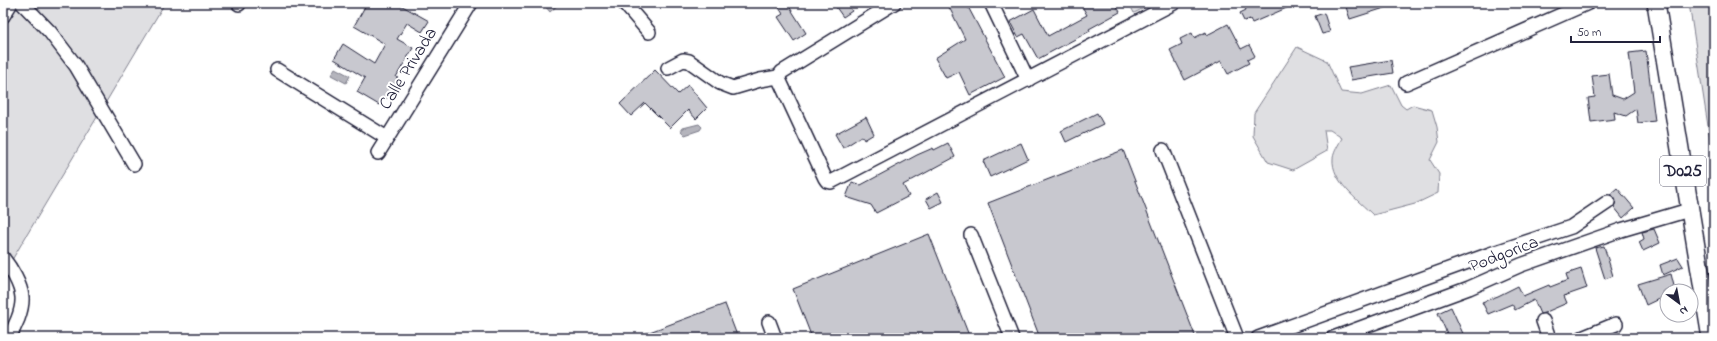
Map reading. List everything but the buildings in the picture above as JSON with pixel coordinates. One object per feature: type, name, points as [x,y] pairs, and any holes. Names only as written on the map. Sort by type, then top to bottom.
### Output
[{"type":"main road","name":"D025","points":[[1656,3],[1711,338]]},
{"type":"street","points":[[3,16],[11,3]]},
{"type":"street","points":[[22,3],[50,32],[76,66],[134,164]]},
{"type":"street","name":"Calle Privada","points":[[378,153],[471,3]]},
{"type":"street","points":[[624,3],[649,32]]},
{"type":"street","points":[[668,68],[683,60],[689,61],[720,82],[733,88],[760,80],[778,77],[782,72],[894,3]]},
{"type":"street","points":[[991,3],[1028,80]]},
{"type":"street","points":[[778,77],[825,178],[829,182],[1174,3]]},
{"type":"street","points":[[1406,83],[1588,3]]},
{"type":"street","points":[[277,70],[387,138]]},
{"type":"street","points":[[1163,150],[1237,338]]},
{"type":"street","points":[[1258,338],[1490,254],[1571,228],[1608,202]]},
{"type":"street","name":"Podgorica","points":[[1333,338],[1443,298],[1521,265],[1621,230],[1689,210]]},
{"type":"street","points":[[971,235],[1012,338]]},
{"type":"street","points":[[3,258],[12,269],[22,298],[17,325],[8,338]]},
{"type":"street","points":[[1543,321],[1549,338]]},
{"type":"street","points":[[769,322],[776,338]]},
{"type":"street","points":[[1582,338],[1616,324]]},
{"type":"shaded area","points":[[3,3],[165,3],[3,275]]},
{"type":"shaded area","points":[[546,3],[560,3],[550,12],[544,5]]},
{"type":"shaded area","points":[[1129,3],[1154,3],[1134,13]]},
{"type":"shaded area","points":[[1689,3],[1714,3],[1714,165]]},
{"type":"shaded area","points":[[1297,47],[1327,61],[1341,92],[1362,94],[1391,85],[1401,105],[1406,109],[1413,105],[1432,110],[1437,127],[1439,142],[1430,160],[1439,174],[1438,193],[1415,204],[1373,215],[1347,190],[1336,174],[1333,158],[1335,150],[1342,138],[1330,130],[1324,130],[1327,151],[1293,170],[1268,162],[1253,136],[1254,113]]},
{"type":"shaded area","points":[[335,68],[350,76],[346,83],[331,75]]},
{"type":"shaded area","points":[[699,124],[702,127],[700,130],[685,135],[681,131],[683,128]]}]
